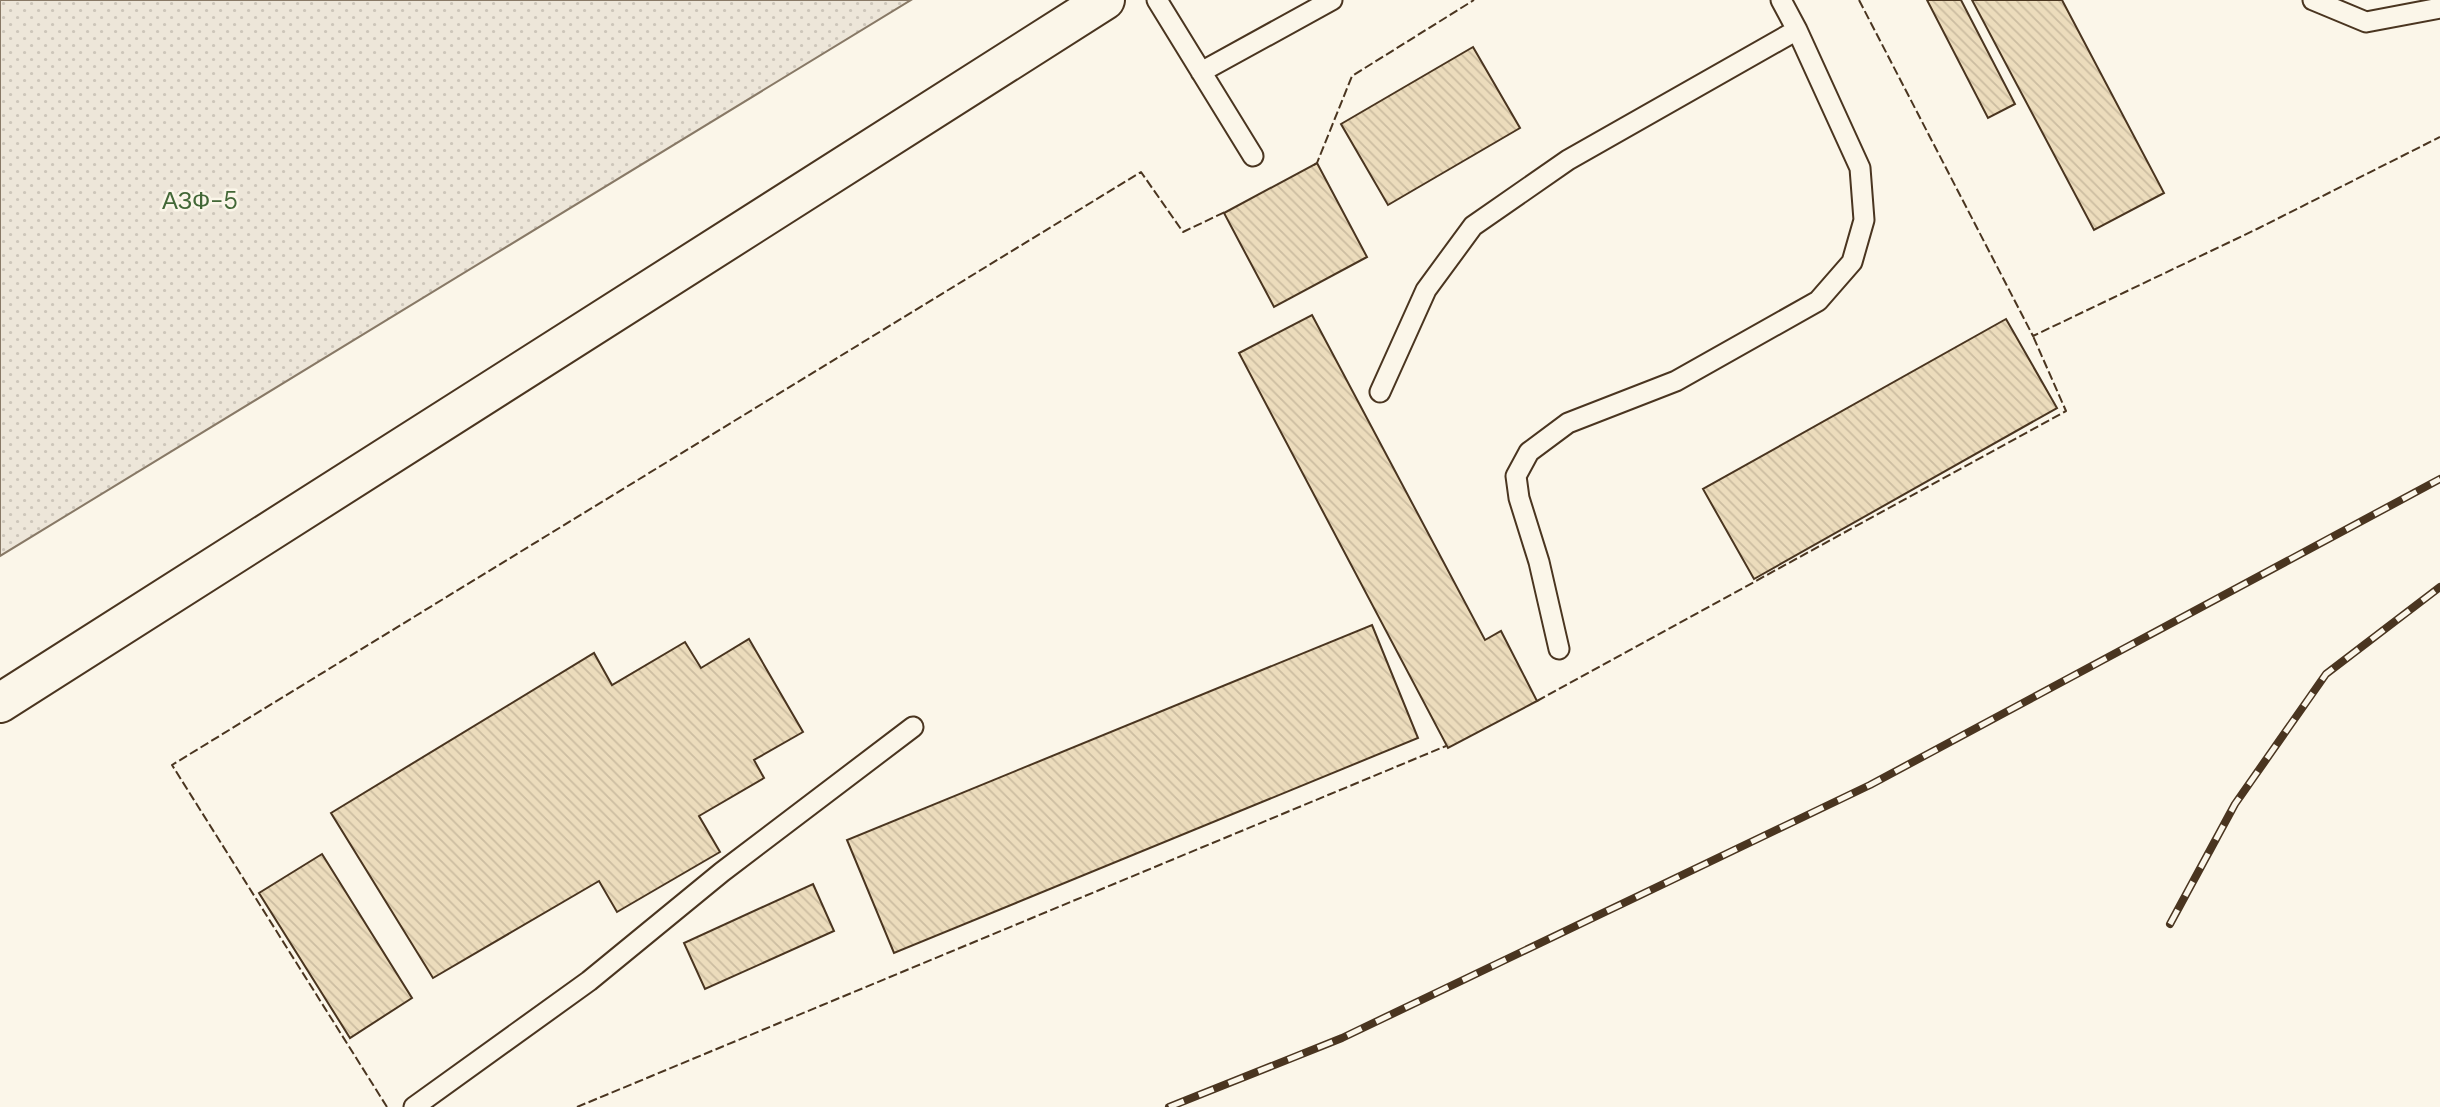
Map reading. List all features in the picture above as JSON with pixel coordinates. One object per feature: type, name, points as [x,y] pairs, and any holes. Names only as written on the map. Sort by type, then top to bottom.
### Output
[{"type":"street","points":[[0,703],[1105,0]]},
{"type":"lane","points":[[1157,0],[1253,156]]},
{"type":"lane","points":[[1201,72],[1332,0]]},
{"type":"lane","points":[[1559,649],[1539,562],[1519,498],[1516,476],[1529,452],[1568,423],[1676,381],[1818,301],[1852,262],[1864,220],[1860,168],[1781,0]]},
{"type":"lane","points":[[2313,0],[2366,22],[2440,8]]},
{"type":"lane","points":[[1380,392],[1426,290],[1473,226],[1568,160],[1797,30]]},
{"type":"lane","points":[[414,1107],[589,981],[722,872],[913,727]]},
{"type":"green space","name":"АЗФ-5","points":[[0,0],[911,0],[0,556]]},
{"type":"building","points":[[1927,0],[1961,0],[2015,104],[1988,118]]},
{"type":"building","points":[[1972,0],[2062,0],[2164,193],[2094,230]]},
{"type":"building","points":[[1473,47],[1520,128],[1388,205],[1341,124]]},
{"type":"building","points":[[1317,163],[1367,257],[1274,307],[1224,213]]},
{"type":"building","points":[[1312,315],[1485,640],[1501,631],[1537,701],[1448,748],[1239,353]]},
{"type":"building","points":[[2006,319],[2057,408],[1754,579],[1703,489]]},
{"type":"building","points":[[1372,625],[1418,738],[894,953],[847,840]]},
{"type":"building","points":[[749,639],[803,732],[754,760],[764,778],[699,816],[720,852],[617,912],[599,881],[433,978],[331,813],[594,653],[612,685],[685,642],[701,668]]},
{"type":"building","points":[[322,854],[412,998],[350,1038],[259,893]]},
{"type":"building","points":[[813,884],[834,931],[705,989],[684,943]]},
{"type":"railway","points":[[1169,1107],[1342,1038],[1870,785],[2440,479]]},
{"type":"railway","points":[[2170,924],[2235,804],[2326,674],[2440,587]]},
{"type":"fence","points":[[1314,165],[1352,76],[1474,0]]},
{"type":"fence","points":[[1859,0],[2033,336],[2257,229],[2440,137]]},
{"type":"fence","points":[[387,1107],[172,765],[1141,172],[1183,232],[1227,211]]},
{"type":"fence","points":[[1537,701],[2066,411],[2033,336]]},
{"type":"fence","points":[[577,1107],[1446,746]]}]
